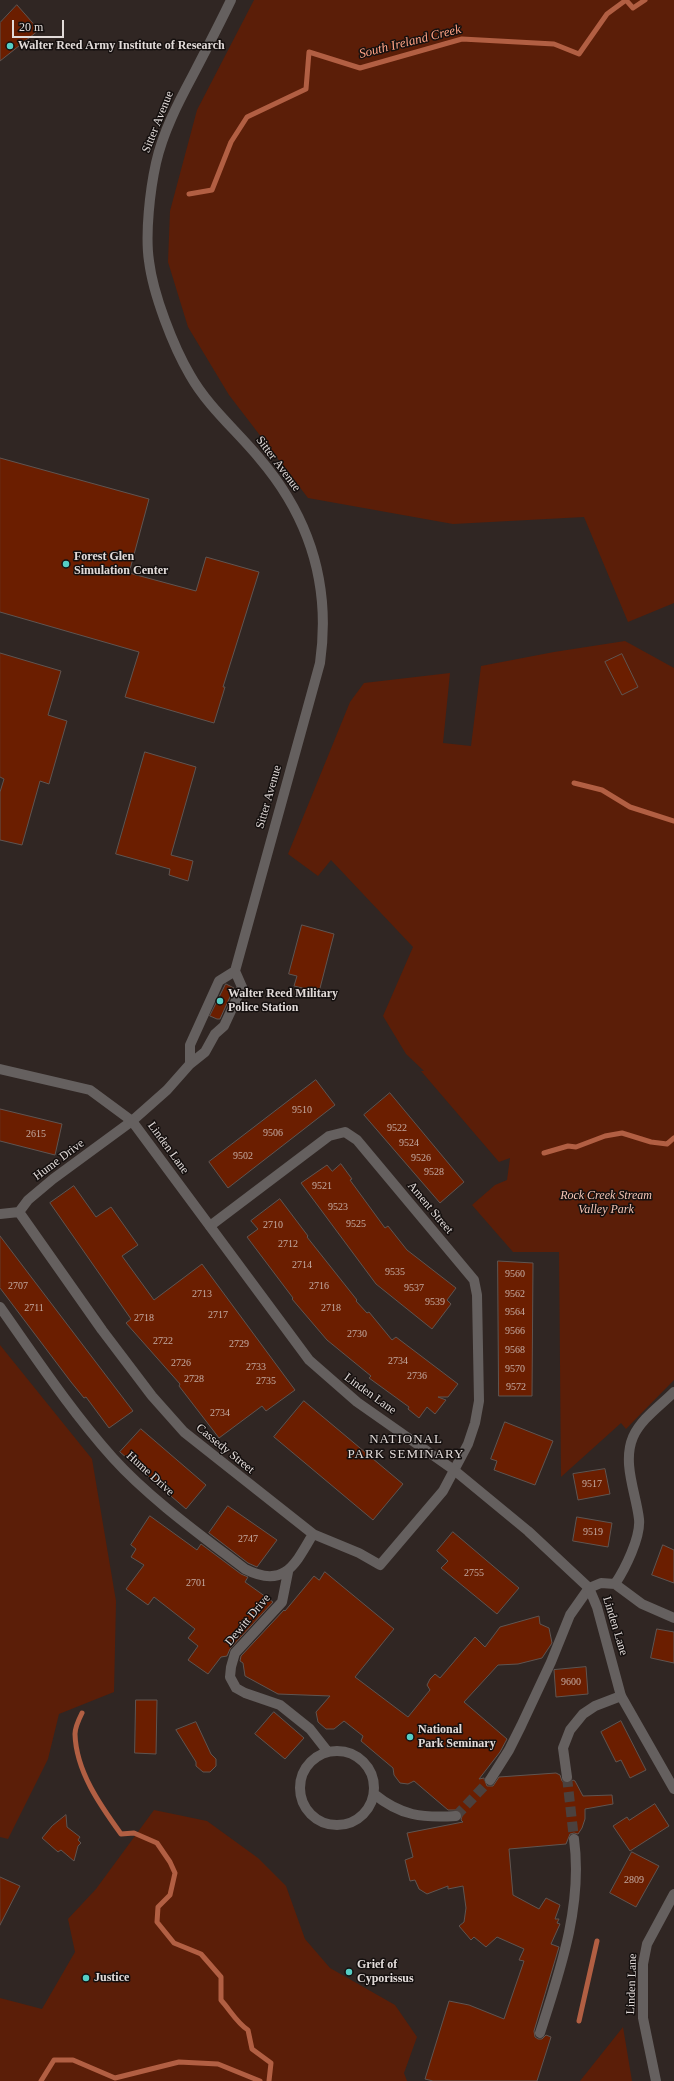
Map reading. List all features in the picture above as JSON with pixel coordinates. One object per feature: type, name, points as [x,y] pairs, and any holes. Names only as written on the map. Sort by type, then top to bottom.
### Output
[{"type":"street","name":"Sitter Avenue","points":[[231,0],[174,110],[162,140],[156,163],[147,240],[149,260],[151,272],[169,328],[190,375],[206,398],[261,460],[280,485],[295,510],[308,537],[316,561],[322,590],[324,628],[318,670],[235,971]]},
{"type":"street","points":[[132,1121],[167,1090],[190,1064],[205,1052],[216,1034],[224,1026],[242,987],[235,971],[219,981],[190,1045],[190,1064]]},
{"type":"street","name":"Linden Lane","points":[[0,1069],[90,1090],[132,1121],[309,1360],[356,1402],[454,1470],[528,1531],[588,1588],[596,1607],[622,1696],[631,1716],[674,1789]]},
{"type":"street","name":"Hume Drive","points":[[19,1212],[28,1200],[53,1179],[132,1121]]},
{"type":"street","name":"Ament Street","points":[[210,1226],[329,1136],[345,1132],[357,1140],[471,1276],[477,1287],[479,1401],[475,1423],[468,1444],[454,1470]]},
{"type":"street","points":[[0,1214],[19,1212]]},
{"type":"street","name":"Cassedy Street","points":[[19,1212],[102,1330],[152,1396],[184,1432],[313,1534],[359,1553],[380,1565],[443,1490],[454,1470]]},
{"type":"street","name":"Hume Drive","points":[[0,1307],[95,1437],[114,1459],[136,1480],[194,1529],[245,1569],[257,1575],[269,1577],[278,1576],[288,1572]]},
{"type":"street","points":[[615,1584],[623,1571],[638,1532],[639,1519],[630,1472],[630,1449],[633,1439],[638,1428],[674,1392]]},
{"type":"street","points":[[288,1572],[313,1534]]},
{"type":"street","name":"Dewitt Drive","points":[[288,1572],[282,1602],[236,1654],[231,1667],[230,1677],[236,1688],[245,1693],[280,1705],[310,1729],[328,1752]]},
{"type":"street","points":[[490,1780],[512,1744],[551,1662],[570,1615],[588,1588],[601,1583],[615,1584],[642,1604],[674,1618]]},
{"type":"street","points":[[567,1777],[563,1748],[570,1730],[583,1714],[594,1706],[622,1696]]},
{"type":"street","points":[[328,1752],[344,1752],[359,1758],[365,1764],[373,1778],[374,1794],[371,1802],[361,1816],[346,1824],[327,1824],[312,1814],[302,1799],[301,1780],[308,1765],[320,1755],[328,1752]]},
{"type":"street","points":[[374,1794],[392,1808],[428,1818],[456,1816]]},
{"type":"street","points":[[540,2033],[562,1966],[572,1911],[576,1859],[574,1839]]},
{"type":"street","name":"Linden Lane","points":[[656,2081],[643,2018],[643,1964],[648,1944],[674,1894]]},
{"type":"green space","points":[[254,0],[674,0],[674,603],[628,622],[584,517],[453,524],[308,498],[229,395],[188,327],[168,262],[170,211],[197,110]]},
{"type":"green space","name":"Rock Creek Stream Valley Park","points":[[625,641],[674,668],[674,1380],[626,1429],[621,1423],[561,1477],[559,1252],[513,1252],[472,1205],[495,1185],[507,1180],[510,1158],[499,1162],[421,1071],[424,1071],[406,1054],[383,1016],[413,947],[331,860],[318,876],[288,854],[350,702],[364,683],[450,673],[443,743],[471,746],[481,666],[554,652]]},
{"type":"green space","points":[[0,1345],[92,1459],[116,1601],[114,1692],[59,1714],[48,1759],[8,1839],[0,1837]]},
{"type":"green space","points":[[154,1810],[207,1821],[258,1858],[286,1886],[305,1939],[330,1968],[395,2005],[417,2037],[404,2073],[407,2081],[0,2081],[0,1998],[42,2009],[75,1952],[68,1919],[96,1889]]},
{"type":"green space","points":[[623,2027],[632,2081],[580,2081]]},
{"type":"building","name":"Walter Reed Army Institute of Research","points":[[17,5],[39,30],[0,61],[0,23]]},
{"type":"building","name":"Forest Glen Simulation Center","points":[[0,458],[149,499],[129,573],[196,591],[206,557],[259,572],[223,687],[225,687],[214,723],[125,697],[139,652],[0,612]]},
{"type":"building","points":[[0,653],[61,671],[48,715],[67,721],[49,784],[40,781],[22,845],[0,840],[0,792],[4,779],[0,777]]},
{"type":"building","points":[[622,654],[638,687],[622,695],[605,662]]},
{"type":"building","points":[[145,752],[196,767],[171,855],[193,861],[188,881],[169,875],[170,869],[116,854]]},
{"type":"building","points":[[302,925],[334,934],[319,992],[294,986],[297,976],[289,974]]},
{"type":"building","points":[[226,984],[234,988],[220,1019],[217,1019],[210,1016]]},
{"type":"building","points":[[316,1080],[335,1105],[228,1188],[209,1162]]},
{"type":"building","points":[[390,1093],[464,1182],[440,1203],[364,1115]]},
{"type":"building","points":[[0,1109],[62,1124],[55,1155],[0,1141]]},
{"type":"building","points":[[341,1164],[352,1179],[350,1180],[385,1228],[388,1226],[407,1250],[456,1288],[447,1300],[451,1304],[432,1329],[376,1284],[301,1183],[327,1165],[332,1171]]},
{"type":"building","points":[[74,1186],[96,1217],[111,1207],[138,1245],[122,1256],[154,1300],[202,1264],[295,1390],[266,1411],[262,1406],[219,1438],[179,1386],[180,1384],[126,1323],[131,1319],[50,1203]]},
{"type":"building","points":[[280,1199],[308,1236],[307,1237],[357,1300],[356,1301],[367,1313],[369,1312],[392,1340],[396,1337],[458,1384],[448,1397],[438,1397],[446,1400],[435,1414],[427,1407],[419,1418],[408,1409],[409,1407],[369,1378],[371,1376],[327,1340],[292,1299],[293,1298],[247,1237],[258,1229],[251,1221]]},
{"type":"building","points":[[0,1236],[133,1411],[109,1428],[86,1397],[84,1398],[71,1382],[0,1288]]},
{"type":"building","points":[[498,1261],[533,1263],[532,1396],[499,1396]]},
{"type":"building","points":[[304,1401],[403,1484],[373,1520],[274,1437]]},
{"type":"building","points":[[505,1422],[553,1441],[535,1485],[494,1470],[497,1461],[491,1459]]},
{"type":"building","points":[[141,1429],[206,1485],[186,1509],[120,1452]]},
{"type":"building","points":[[605,1469],[610,1494],[578,1500],[573,1474]]},
{"type":"building","points":[[228,1506],[277,1540],[257,1567],[248,1563],[209,1533]]},
{"type":"building","points":[[150,1516],[197,1550],[201,1544],[241,1574],[248,1577],[245,1582],[273,1602],[230,1649],[227,1656],[221,1657],[208,1674],[188,1660],[198,1646],[188,1638],[195,1629],[154,1597],[148,1605],[126,1589],[144,1565],[131,1557],[136,1549],[131,1545]]},
{"type":"building","points":[[577,1517],[612,1523],[608,1547],[573,1541]]},
{"type":"building","points":[[453,1532],[519,1588],[497,1614],[441,1568],[448,1561],[437,1551]]},
{"type":"building","points":[[663,1545],[674,1550],[674,1583],[652,1575]]},
{"type":"building","points":[[325,1572],[394,1629],[355,1677],[408,1717],[430,1690],[427,1685],[430,1679],[435,1674],[440,1678],[475,1637],[485,1647],[500,1627],[539,1616],[540,1624],[549,1628],[552,1643],[542,1658],[518,1664],[498,1665],[464,1702],[507,1739],[500,1752],[479,1779],[484,1778],[487,1786],[493,1786],[499,1777],[556,1773],[560,1775],[562,1781],[565,1783],[573,1780],[575,1781],[583,1796],[612,1795],[613,1804],[585,1809],[585,1819],[582,1828],[578,1834],[570,1834],[566,1844],[509,1849],[513,1895],[539,1909],[546,1898],[560,1905],[555,1919],[559,1919],[557,1923],[560,1924],[551,1944],[559,1947],[534,2031],[535,2037],[538,2039],[542,2039],[546,2035],[551,2037],[537,2081],[433,2081],[425,2079],[449,2001],[469,2005],[504,2019],[524,1961],[519,1960],[524,1949],[497,1937],[486,1947],[474,1937],[471,1940],[459,1926],[464,1922],[466,1908],[463,1886],[448,1889],[448,1886],[427,1894],[419,1889],[415,1880],[410,1881],[405,1860],[413,1857],[407,1833],[463,1822],[461,1820],[461,1812],[456,1810],[448,1810],[414,1781],[408,1784],[400,1783],[394,1775],[393,1768],[361,1741],[363,1736],[344,1721],[334,1729],[326,1729],[318,1722],[316,1712],[330,1696],[278,1694],[245,1676],[243,1663],[240,1661],[241,1656],[284,1610],[285,1611],[314,1576],[319,1580]]},
{"type":"building","points":[[657,1629],[674,1632],[674,1663],[651,1658]]},
{"type":"building","points":[[586,1667],[588,1694],[556,1697],[554,1670]]},
{"type":"building","points":[[136,1700],[157,1700],[156,1754],[135,1753]]},
{"type":"building","points":[[274,1712],[304,1738],[285,1759],[255,1734]]},
{"type":"building","points":[[621,1721],[646,1770],[630,1778],[621,1760],[616,1762],[601,1732]]},
{"type":"building","points":[[196,1722],[211,1754],[216,1759],[216,1766],[210,1772],[203,1772],[196,1766],[196,1762],[176,1730]]},
{"type":"building","points":[[655,1804],[669,1826],[630,1851],[613,1826],[627,1817],[629,1820]]},
{"type":"building","points":[[66,1815],[67,1827],[80,1837],[78,1840],[81,1843],[78,1846],[74,1861],[61,1850],[58,1852],[42,1838],[52,1826]]},
{"type":"building","points":[[632,1852],[659,1866],[636,1907],[610,1893]]},
{"type":"building","points":[[0,1877],[20,1886],[0,1925]]},
{"type":"waterway","name":"South Ireland Creek","points":[[189,194],[212,190],[231,142],[247,117],[306,89],[309,52],[360,68],[462,39],[554,44],[579,54],[607,14],[626,0],[633,8],[645,0]]},
{"type":"waterway","points":[[574,783],[602,790],[630,807],[674,821]]},
{"type":"waterway","points":[[544,1153],[568,1146],[576,1147],[605,1136],[622,1133],[651,1142],[667,1144],[674,1138]]},
{"type":"waterway","points":[[82,1713],[75,1731],[76,1748],[84,1774],[90,1787],[121,1834],[134,1833],[157,1843],[170,1862],[175,1873],[170,1895],[158,1907],[157,1922],[174,1943],[201,1954],[221,1977],[221,2000],[237,2020],[248,2030],[252,2049],[271,2063],[269,2081]]},
{"type":"waterway","points":[[579,2021],[597,1941]]},
{"type":"waterway","points":[[41,2081],[54,2060],[73,2060],[115,2078],[179,2062],[218,2064],[260,2081]]},
{"type":"tunnel","points":[[567,1777],[574,1839]]},
{"type":"tunnel","points":[[456,1816],[490,1780]]},
{"type":"place","name":"Walter Reed Army Institute of Research","points":[[10,46]]},
{"type":"place","name":"Forest Glen Simulation Center","points":[[66,564]]},
{"type":"place","name":"Walter Reed Military Police Station","points":[[220,1001]]},
{"type":"place","name":"National Park Seminary","points":[[410,1737]]},
{"type":"place","name":"Grief of Cyporissus","points":[[349,1972]]},
{"type":"place","name":"Justice","points":[[86,1978]]},
{"type":"district","name":"NATIONAL PARK SEMINARY","points":[[406,1448]]}]
